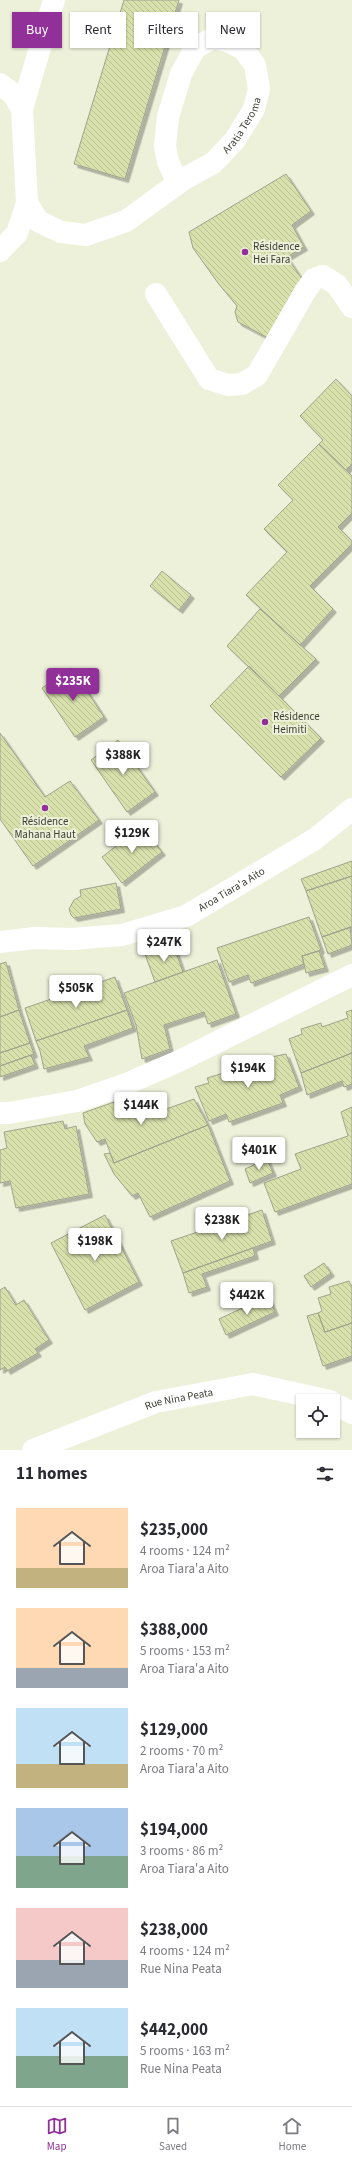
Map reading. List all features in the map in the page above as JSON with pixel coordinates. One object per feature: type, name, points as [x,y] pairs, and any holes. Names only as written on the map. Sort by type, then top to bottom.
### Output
[{"type":"street","points":[[22,109],[54,0]]},
{"type":"street","name":"Aratia Teroma","points":[[22,109],[27,203],[38,222],[61,232],[86,235],[126,221],[178,183],[213,163],[235,140],[254,109],[259,89],[255,65],[243,49],[227,41],[213,38],[194,48],[181,74],[168,117],[165,146],[168,162],[178,183]]},
{"type":"street","points":[[0,84],[13,94],[22,109]]},
{"type":"street","points":[[0,251],[17,232],[27,203]]},
{"type":"street","points":[[156,294],[209,379],[228,385],[242,384],[257,375],[306,290],[314,280],[324,276],[337,286],[352,307]]},
{"type":"street","name":"Aroa Tiara'a Aito","points":[[0,942],[35,938],[72,939],[122,935],[186,916],[315,839],[352,809]]},
{"type":"street","points":[[0,1113],[9,1113],[77,1101],[124,1085],[179,1061],[352,975]]},
{"type":"street","name":"Rue Nina Peata","points":[[33,1450],[156,1402],[252,1384],[298,1394]]},
{"type":"street","points":[[340,1407],[352,1413]]},
{"type":"building","points":[[124,0],[179,0],[175,12],[134,12],[134,48],[165,48],[125,179],[74,164],[109,48],[126,48],[126,12],[120,12]]},
{"type":"building","name":"Résidence Hei Fara","points":[[286,174],[311,211],[292,225],[304,247],[287,257],[302,279],[270,339],[238,322],[235,312],[237,306],[218,283],[193,248],[189,232]]},
{"type":"building","points":[[336,379],[352,396],[352,464],[346,470],[319,444],[323,440],[300,416]]},
{"type":"building","points":[[319,444],[352,476],[352,513],[338,527],[352,541],[352,544],[310,586],[333,609],[300,645],[246,595],[287,552],[264,529],[293,500],[278,485]]},
{"type":"building","points":[[162,571],[191,595],[179,610],[150,586]]},
{"type":"building","points":[[260,609],[316,659],[279,696],[227,646]]},
{"type":"building","name":"Résidence Heimiti","points":[[249,666],[321,738],[281,777],[210,706]]},
{"type":"building","points":[[72,668],[104,717],[75,737],[42,688]]},
{"type":"building","name":"Résidence Mahana Haut","points":[[0,733],[45,797],[70,781],[99,820],[33,866],[0,819]]},
{"type":"building","points":[[118,740],[155,792],[127,812],[91,760]]},
{"type":"building","points":[[142,826],[162,852],[122,883],[102,857]]},
{"type":"building","points":[[352,861],[352,876],[306,891],[301,879]]},
{"type":"building","points":[[352,876],[352,927],[322,937],[306,891]]},
{"type":"building","points":[[116,883],[121,909],[74,918],[71,915],[69,909],[74,900],[81,896],[80,890]]},
{"type":"building","points":[[309,917],[321,950],[302,956],[304,964],[251,983],[248,975],[229,982],[217,948]]},
{"type":"building","points":[[350,927],[352,945],[328,954],[322,937]]},
{"type":"building","points":[[173,944],[183,972],[155,982],[145,954]]},
{"type":"building","points":[[319,951],[325,968],[306,973],[302,956]]},
{"type":"building","points":[[217,960],[236,1014],[208,1024],[204,1012],[164,1025],[170,1049],[142,1059],[136,1025],[124,993]]},
{"type":"building","points":[[6,962],[19,1010],[0,1017],[0,964]]},
{"type":"building","points":[[115,977],[127,1010],[36,1041],[25,1008]]},
{"type":"building","points":[[19,1010],[30,1043],[0,1053],[0,1017]]},
{"type":"building","points":[[127,1010],[133,1028],[84,1046],[89,1057],[44,1069],[36,1041]]},
{"type":"building","points":[[352,1010],[352,1053],[301,1073],[289,1039],[302,1034],[301,1029],[321,1023],[322,1027],[348,1018],[346,1012]]},
{"type":"building","points":[[30,1043],[34,1054],[0,1066],[0,1053]]},
{"type":"building","points":[[352,1053],[352,1084],[344,1087],[342,1081],[307,1095],[301,1073]]},
{"type":"building","points":[[286,1054],[299,1087],[280,1095],[283,1103],[229,1122],[226,1114],[209,1121],[195,1087],[209,1083],[207,1078],[227,1072],[228,1075],[254,1067],[252,1061]]},
{"type":"building","points":[[31,1055],[35,1065],[0,1077],[0,1066]]},
{"type":"building","points":[[131,1096],[141,1118],[194,1099],[208,1125],[114,1163],[105,1139],[97,1142],[85,1124],[83,1113]]},
{"type":"building","points":[[352,1107],[352,1184],[275,1212],[264,1183],[301,1169],[295,1154],[348,1136],[341,1112]]},
{"type":"building","points":[[63,1121],[65,1129],[76,1126],[89,1194],[16,1208],[10,1181],[0,1183],[0,1150],[7,1148],[4,1132]]},
{"type":"building","points":[[208,1125],[230,1181],[150,1217],[138,1193],[132,1196],[114,1174],[104,1154],[110,1153],[114,1163]]},
{"type":"building","points":[[267,1159],[273,1173],[250,1183],[245,1169]]},
{"type":"building","points":[[262,1210],[272,1241],[183,1273],[171,1241]]},
{"type":"building","points":[[105,1215],[139,1282],[85,1310],[51,1243]]},
{"type":"building","points":[[253,1248],[255,1256],[202,1274],[207,1287],[189,1293],[183,1273]]},
{"type":"building","points":[[324,1263],[331,1273],[311,1287],[304,1276]]},
{"type":"building","points":[[349,1281],[352,1287],[352,1323],[325,1332],[318,1313],[322,1311],[318,1298],[331,1294],[329,1287]]},
{"type":"building","points":[[5,1287],[16,1305],[24,1300],[49,1340],[35,1349],[38,1353],[7,1371],[5,1367],[0,1370],[0,1290]]},
{"type":"building","points":[[268,1296],[275,1312],[226,1335],[219,1319]]},
{"type":"building","points":[[318,1313],[325,1332],[352,1323],[352,1356],[323,1366],[307,1316]]},
{"type":"place","name":"Résidence Hei Fara","points":[[245,252]]},
{"type":"place","name":"Résidence Heimiti","points":[[265,722]]},
{"type":"place","name":"Résidence Mahana Haut","points":[[45,808]]}]
